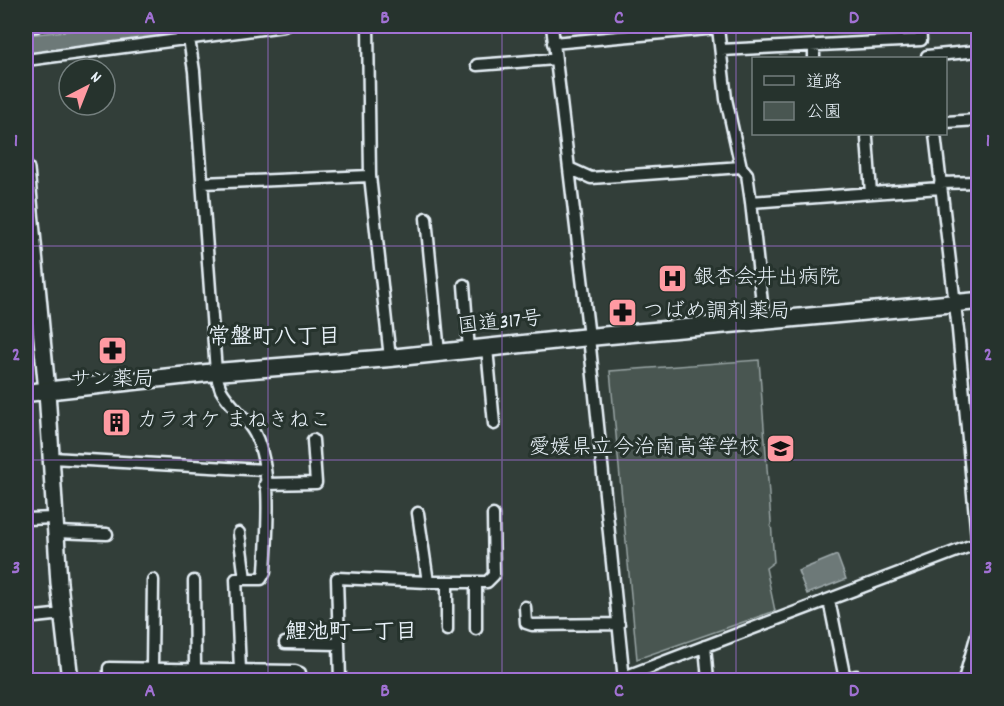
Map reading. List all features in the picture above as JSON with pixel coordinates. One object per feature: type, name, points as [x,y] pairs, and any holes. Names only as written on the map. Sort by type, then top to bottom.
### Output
[{"type":"highway","name":"国道317号","points":[[26,393],[216,372],[390,358],[978,301]]},
{"type":"main road","points":[[26,169],[52,458],[59,583],[70,681]]},
{"type":"street","points":[[26,27],[36,26]]},
{"type":"street","points":[[187,26],[194,71],[216,372],[221,390],[254,432],[264,471],[267,513],[265,572],[261,579],[236,579],[240,670]]},
{"type":"street","points":[[26,60],[284,26]]},
{"type":"street","points":[[369,26],[370,176],[390,358]]},
{"type":"street","points":[[552,26],[589,337],[624,679],[705,646],[978,546],[974,449],[953,304],[934,135]]},
{"type":"street","points":[[920,26],[922,55],[927,57],[978,51]]},
{"type":"street","points":[[554,44],[718,28],[726,99],[741,167],[747,174],[752,202],[764,321]]},
{"type":"street","points":[[722,50],[921,40]]},
{"type":"street","points":[[814,45],[814,57]]},
{"type":"street","points":[[477,65],[555,59]]},
{"type":"street","points":[[947,122],[978,120]]},
{"type":"street","points":[[867,138],[871,193]]},
{"type":"street","points":[[569,168],[591,178],[741,167]]},
{"type":"street","points":[[203,183],[370,176]]},
{"type":"street","points":[[752,202],[978,182]]},
{"type":"street","points":[[426,218],[439,353]]},
{"type":"street","points":[[464,285],[470,350]]},
{"type":"street","points":[[487,348],[494,424]]},
{"type":"street","points":[[265,484],[316,483],[313,440]]},
{"type":"street","points":[[52,458],[264,471]]},
{"type":"street","points":[[418,513],[428,582]]},
{"type":"street","points":[[340,681],[337,578],[487,582],[494,575],[493,515]]},
{"type":"street","points":[[26,519],[107,534]]},
{"type":"street","points":[[239,533],[245,579]]},
{"type":"street","points":[[153,580],[155,669],[158,681]]},
{"type":"street","points":[[194,581],[195,669]]},
{"type":"street","points":[[447,582],[447,630]]},
{"type":"street","points":[[476,582],[476,629]]},
{"type":"street","points":[[829,600],[845,679],[856,676],[858,681]]},
{"type":"street","points":[[525,607],[526,623],[532,625],[619,624]]},
{"type":"street","points":[[26,618],[63,614]]},
{"type":"street","points":[[965,681],[978,630]]},
{"type":"street","points":[[285,643],[339,644]]},
{"type":"street","points":[[705,646],[708,681]]},
{"type":"street","points":[[109,681],[109,668],[295,671],[300,673],[301,681]]},
{"type":"street","points":[[215,681],[221,670]]},
{"type":"street","points":[[965,681],[978,674]]},
{"type":"green space","points":[[759,360],[774,562],[766,568],[775,611],[637,659],[610,371]]},
{"type":"shaded area","points":[[115,26],[254,26],[26,56],[26,35]]},
{"type":"shaded area","points":[[837,555],[846,579],[807,594],[798,571]]},
{"type":"place","name":"銀杏会井出病院","points":[[672,279]]},
{"type":"place","name":"つばめ調剤薬局","points":[[622,313]]},
{"type":"place","name":"サン薬局","points":[[112,350]]},
{"type":"place","name":"カラオケ まねきねこ","points":[[116,422]]},
{"type":"place","name":"愛媛県立今治南高等学校","points":[[781,449]]},
{"type":"district","name":"常盤町八丁目","points":[[274,338]]},
{"type":"district","name":"鯉池町一丁目","points":[[351,633]]}]
